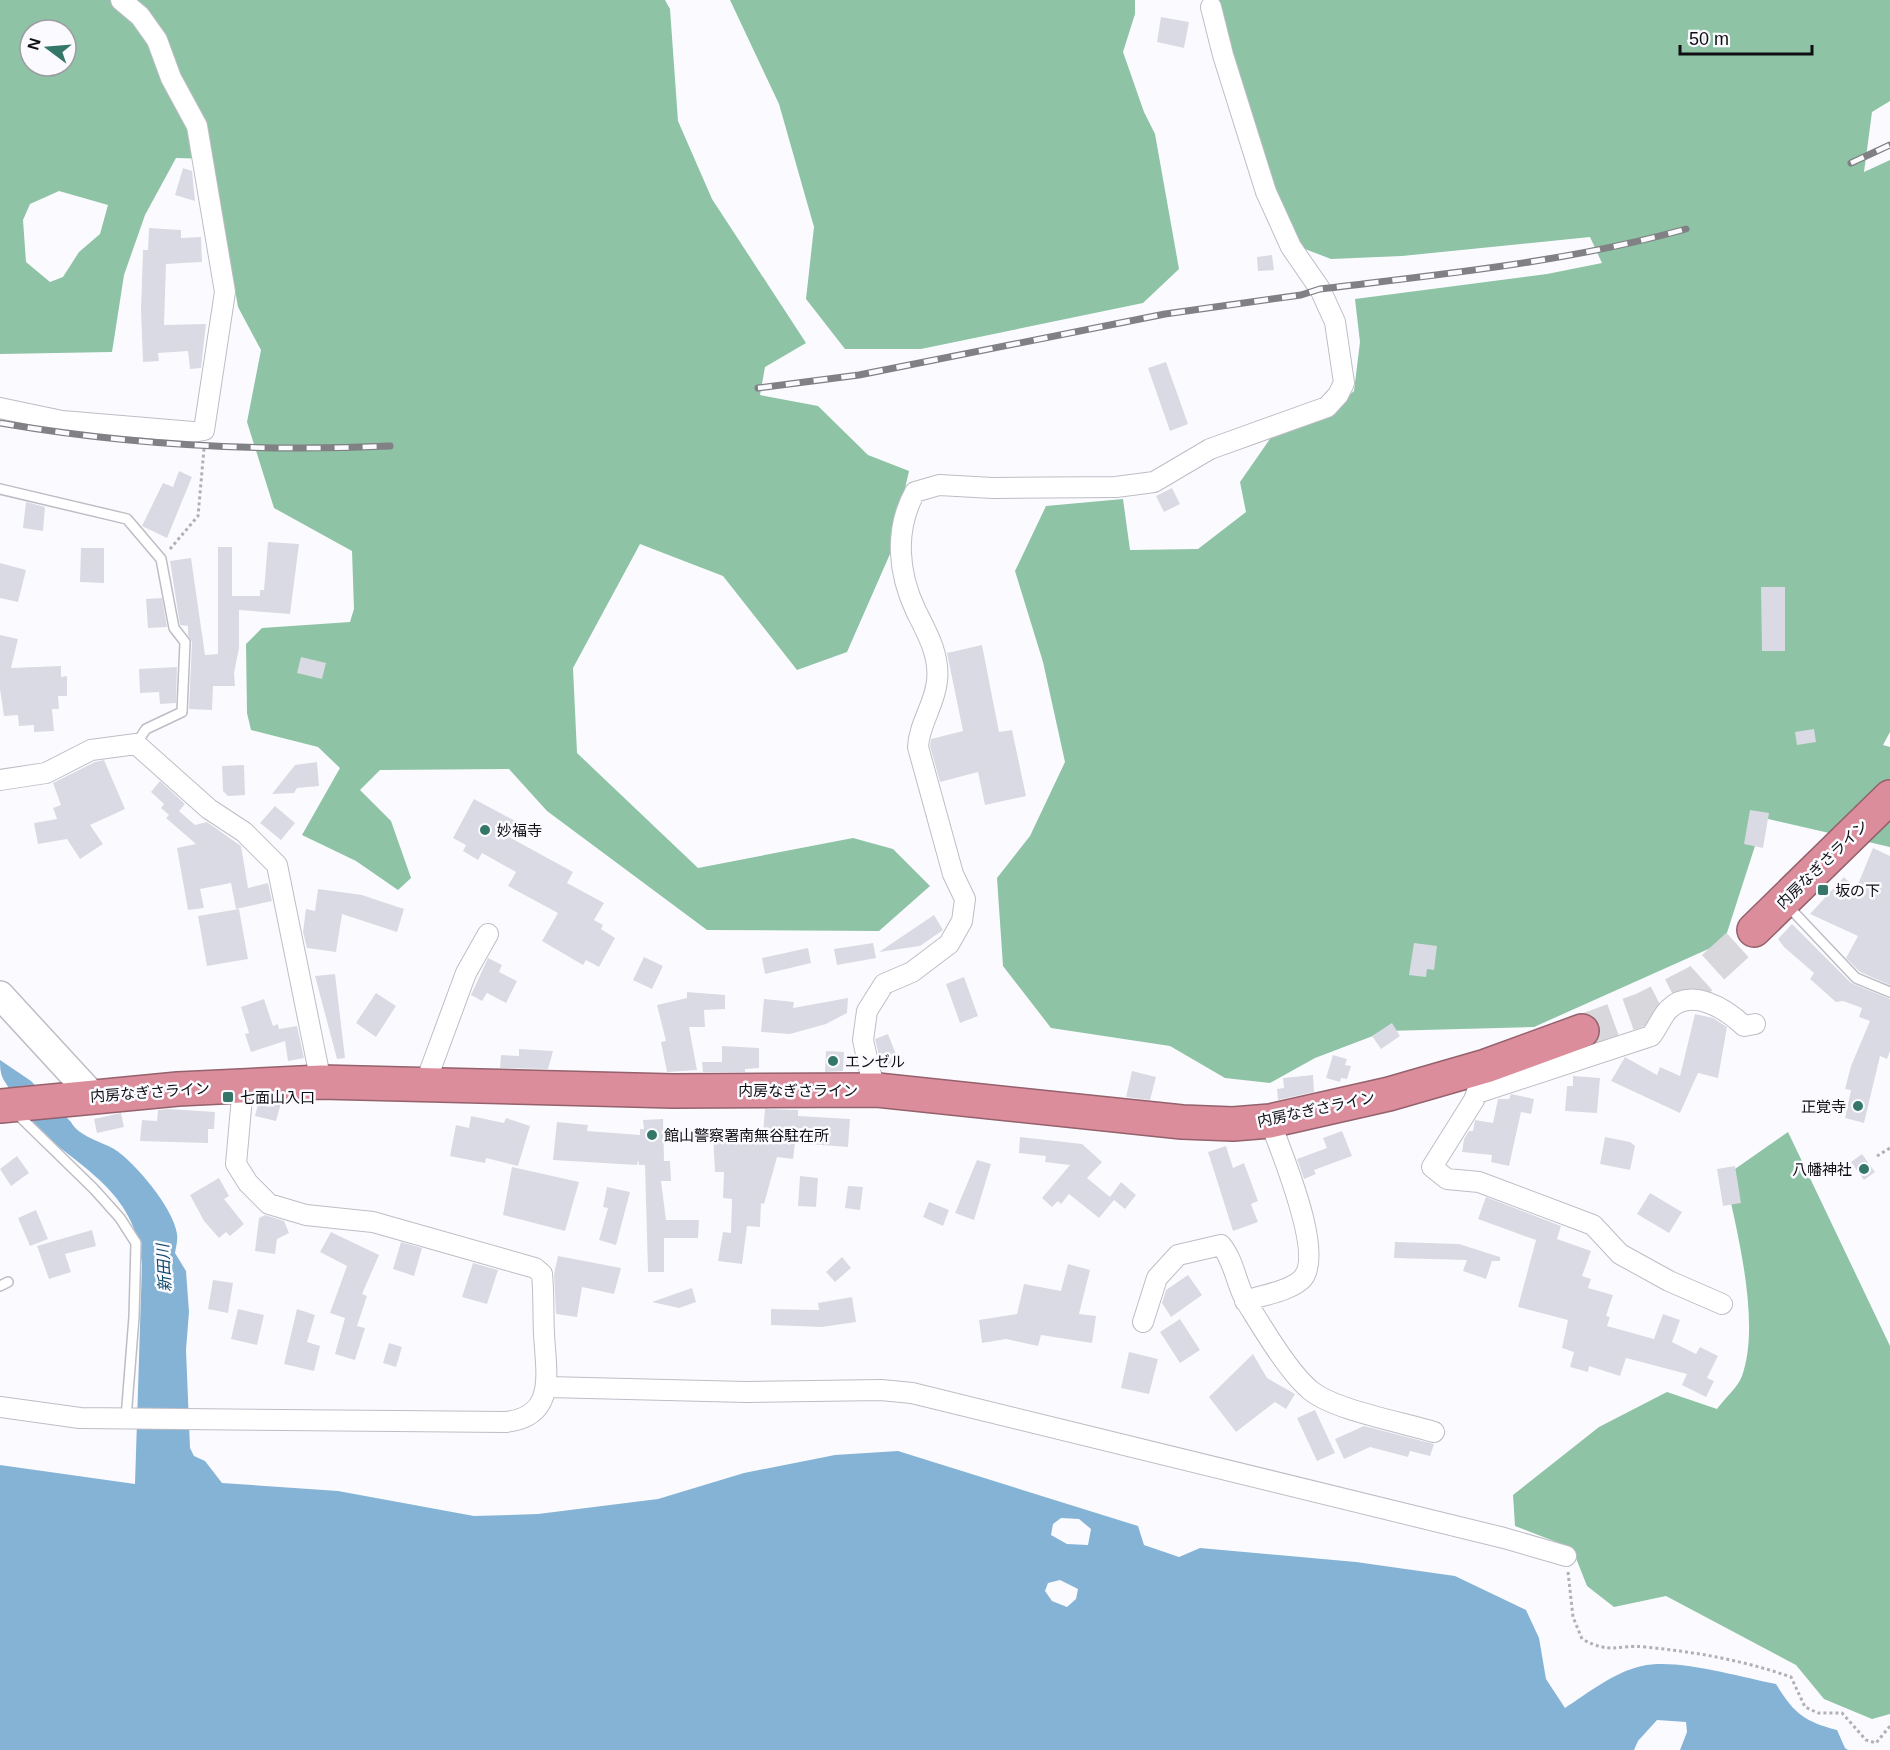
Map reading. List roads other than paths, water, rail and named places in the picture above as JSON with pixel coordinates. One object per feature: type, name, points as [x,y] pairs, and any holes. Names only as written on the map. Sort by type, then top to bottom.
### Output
[{"type":"highway","name":"内房なぎさライン","points":[[1754,930],[1890,797]]},
{"type":"highway","name":"内房なぎさライン","points":[[9,1105],[78,1097],[321,1082],[673,1091],[877,1090],[1182,1122],[1233,1124],[1270,1121],[1389,1094],[1481,1080],[1582,1031]]},
{"type":"street","points":[[0,408],[62,421],[194,432],[204,430],[225,292],[197,126],[171,78],[157,40],[140,16],[121,0]]},
{"type":"street","points":[[877,1090],[870,1072],[863,1040],[867,1011],[884,984],[912,972],[949,944],[962,921],[965,899],[953,874],[918,747],[919,736],[937,681],[933,643],[902,578],[905,510],[915,492],[939,485],[993,488],[1116,487],[1154,482],[1210,449],[1327,407],[1338,395],[1344,383],[1335,322],[1320,289],[1291,247],[1266,192],[1223,55],[1211,7]]},
{"type":"street","points":[[0,780],[46,772],[91,750],[136,744],[209,809],[244,832],[277,864],[321,1082]]},
{"type":"street","points":[[425,1084],[466,973],[488,934]]},
{"type":"street","points":[[0,995],[78,1097]]},
{"type":"street","points":[[1722,1304],[1669,1281],[1620,1254],[1593,1226],[1479,1182],[1447,1179],[1432,1167],[1481,1080],[1651,1036],[1661,1024],[1668,1009],[1683,1002],[1702,1000],[1731,1013],[1744,1026],[1755,1024]]},
{"type":"street","points":[[0,1407],[80,1418],[506,1422],[521,1420],[538,1407],[548,1387],[542,1274],[535,1268],[373,1222],[306,1215],[269,1204],[248,1183],[237,1164],[243,1086]]},
{"type":"street","points":[[1245,1301],[1293,1285],[1303,1278],[1308,1264],[1309,1247],[1306,1225],[1270,1121]]},
{"type":"street","points":[[1143,1322],[1157,1278],[1178,1255],[1221,1245],[1228,1253],[1245,1301],[1309,1390],[1329,1401],[1434,1432]]},
{"type":"street","points":[[548,1387],[746,1392],[881,1389],[923,1396],[1504,1538],[1566,1556]]},
{"type":"lane","points":[[0,489],[127,519],[161,559],[174,628],[185,642],[182,712],[146,729],[136,744]]},
{"type":"lane","points":[[1784,901],[1856,978],[1890,992]]},
{"type":"lane","points":[[9,1105],[94,1189],[120,1218],[136,1243],[129,1418]]},
{"type":"water","name":"新田川","points":[[0,1060],[31,1081],[79,1131],[123,1155],[152,1187],[169,1212],[177,1234],[175,1253],[186,1271],[189,1312],[186,1350],[190,1448],[194,1456],[205,1461],[222,1483],[338,1491],[474,1516],[538,1514],[658,1499],[744,1473],[835,1455],[898,1451],[1138,1526],[1144,1545],[1179,1557],[1200,1548],[1356,1562],[1455,1576],[1526,1610],[1539,1638],[1546,1679],[1565,1708],[1602,1684],[1632,1669],[1656,1664],[1690,1666],[1776,1684],[1788,1702],[1800,1714],[1816,1723],[1837,1730],[1848,1750],[1680,1750],[1687,1732],[1686,1722],[1657,1720],[1638,1741],[1634,1750],[0,1750],[0,1465],[135,1484],[142,1264],[137,1238],[129,1217],[117,1199],[86,1168],[29,1121],[4,1081]],"holes":[[[1061,1518],[1079,1519],[1091,1529],[1088,1545],[1067,1544],[1051,1535],[1053,1524]],[[1060,1580],[1078,1589],[1076,1599],[1067,1607],[1052,1601],[1045,1591],[1048,1583]]]},
{"type":"tunnel","points":[[1582,1031],[1643,1009],[1698,981],[1754,930]]},
{"type":"railway","points":[[1851,163],[1890,145]]},
{"type":"railway","points":[[758,388],[859,375],[1165,314],[1301,295],[1320,289],[1550,259],[1686,229]]},
{"type":"railway","points":[[0,423],[97,437],[194,445],[292,448],[390,446]]},
{"type":"place","name":"妙福寺","points":[[485,830]]},
{"type":"place","name":"坂の下","points":[[1823,890]]},
{"type":"place","name":"エンゼル","points":[[833,1061]]},
{"type":"place","name":"七面山入口","points":[[228,1097]]},
{"type":"place","name":"正覚寺","points":[[1858,1106]]},
{"type":"place","name":"館山警察署南無谷駐在所","points":[[652,1135]]},
{"type":"place","name":"八幡神社","points":[[1864,1169]]}]
